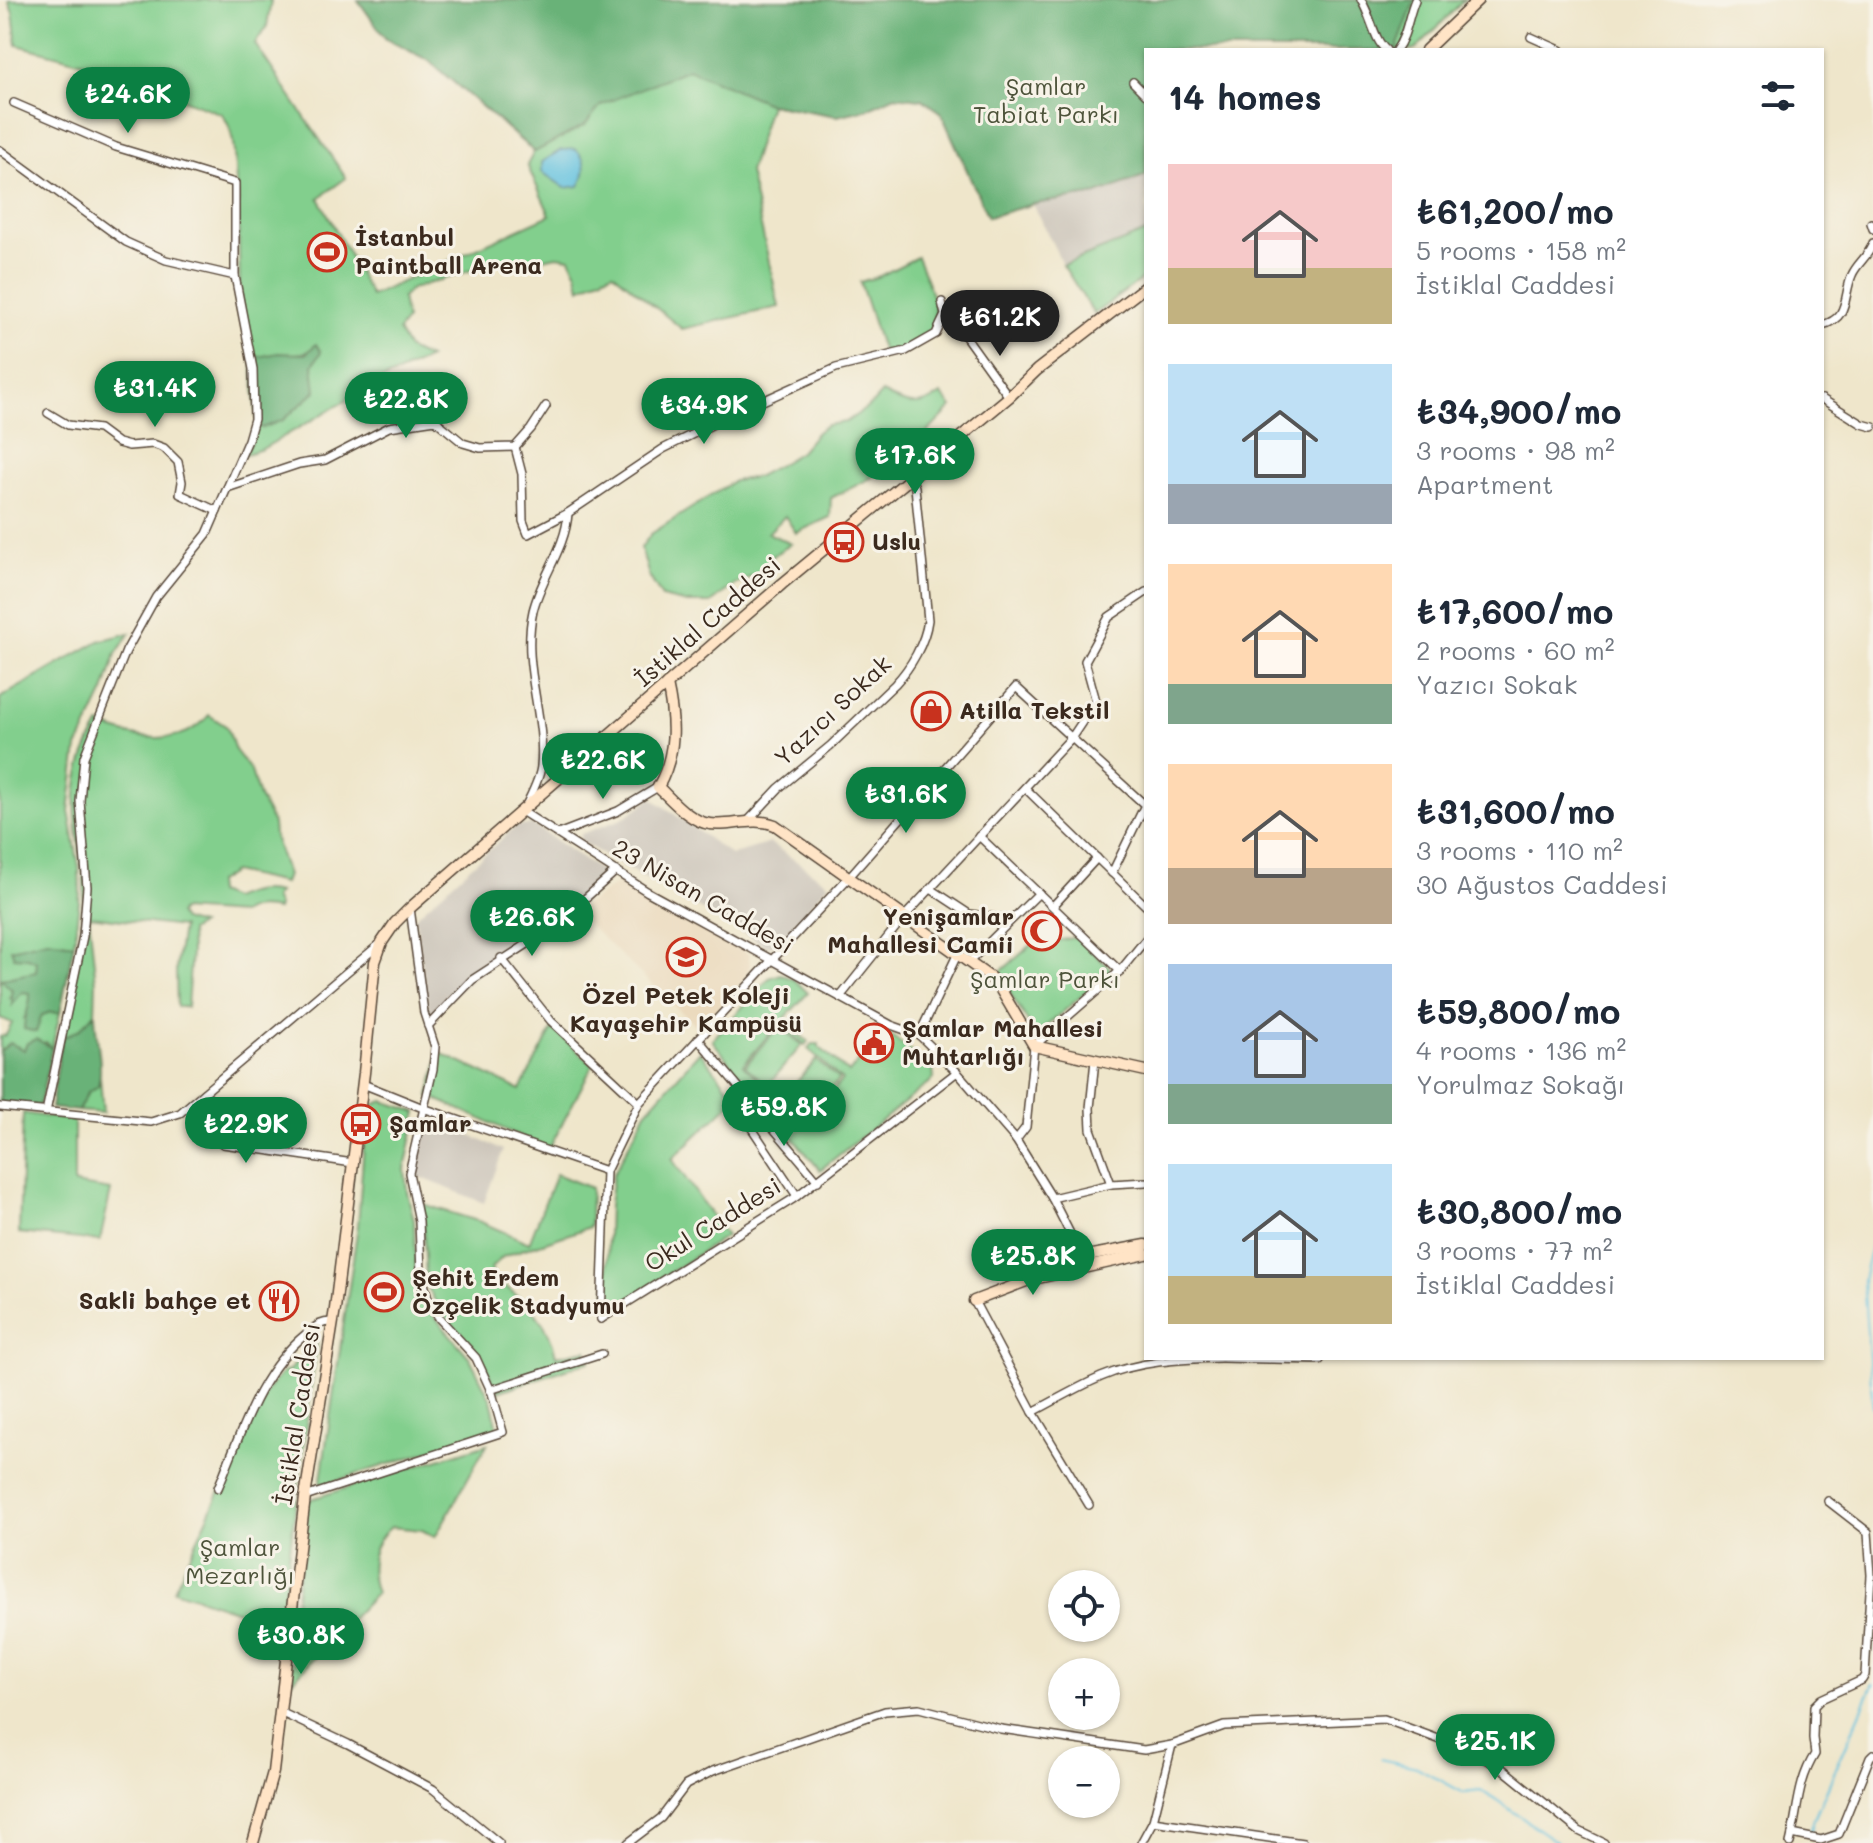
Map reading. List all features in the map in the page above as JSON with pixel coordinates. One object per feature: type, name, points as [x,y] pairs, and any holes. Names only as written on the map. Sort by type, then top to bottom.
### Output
[{"type":"main road","points":[[1428,48],[1478,0]]},
{"type":"main road","name":"İstiklal Caddesi","points":[[253,1843],[273,1772],[305,1497],[333,1322],[363,1084],[375,962],[382,942],[410,908],[782,584],[1009,397],[1037,370],[1144,288]]},
{"type":"main road","points":[[667,684],[674,720],[673,741],[665,774],[658,787],[700,822],[725,824],[763,820],[775,825],[970,961],[998,985],[1034,1046],[1144,1074]]},
{"type":"main road","points":[[974,1301],[1083,1261],[1144,1246]]},
{"type":"main road","points":[[1083,1261],[1144,1254]]},
{"type":"street","points":[[1361,0],[1371,17],[1378,42],[1384,48]]},
{"type":"street","points":[[1398,48],[1403,41],[1407,18],[1415,0]]},
{"type":"street","points":[[1531,37],[1556,48]]},
{"type":"street","points":[[1133,82],[1144,93]]},
{"type":"street","points":[[14,103],[116,147],[235,183],[235,276],[253,369],[254,419],[248,440],[207,534],[156,597],[126,651],[84,757],[80,801],[87,887],[83,936],[46,1112]]},
{"type":"street","points":[[0,150],[126,242],[166,260],[235,276]]},
{"type":"street","points":[[1824,324],[1834,322],[1841,313],[1853,273],[1869,254],[1873,243]]},
{"type":"street","points":[[515,447],[522,474],[523,521],[528,534],[568,513],[663,449],[727,417],[836,368],[916,346],[939,330],[945,315],[942,302]]},
{"type":"street","points":[[966,337],[1009,397]]},
{"type":"street","points":[[1824,400],[1862,424],[1873,427]]},
{"type":"street","points":[[227,488],[287,467],[325,460],[389,427],[423,421],[442,423],[463,443],[480,448],[515,447],[546,406]]},
{"type":"street","points":[[48,413],[68,425],[99,429],[118,443],[129,446],[153,444],[164,448],[178,462],[182,482],[180,494],[217,511]]},
{"type":"street","name":"Yazıcı Sokak","points":[[749,820],[779,788],[830,746],[895,684],[905,673],[927,632],[915,487],[911,478]]},
{"type":"street","points":[[523,812],[541,768],[541,740],[529,641],[533,610],[567,529],[568,513]]},
{"type":"street","points":[[840,997],[904,917],[1072,737],[1096,701],[1085,661],[1109,617],[1144,593]]},
{"type":"street","points":[[363,1084],[606,1171],[639,1103],[850,876],[1016,687],[1144,804]]},
{"type":"street","points":[[541,768],[560,779]]},
{"type":"street","points":[[558,834],[618,811],[658,787]]},
{"type":"street","points":[[1025,788],[1144,904]]},
{"type":"street","points":[[1112,873],[1144,810]]},
{"type":"street","name":"23 Nisan Caddesi","points":[[523,812],[616,871],[772,960],[891,1025],[919,1035],[957,1072],[1016,1140],[1052,1198],[1083,1261]]},
{"type":"street","points":[[979,836],[1120,971]]},
{"type":"street","points":[[1053,906],[1097,858]]},
{"type":"street","points":[[428,1026],[472,980],[501,958],[552,928],[616,871]]},
{"type":"street","points":[[931,889],[969,914],[1011,919]]},
{"type":"street","points":[[970,961],[1039,893]]},
{"type":"street","points":[[305,1497],[503,1432],[476,1358],[439,1318],[424,1287],[419,1255],[419,1221],[409,1173],[434,1057],[434,1038],[424,1013],[410,908]]},
{"type":"street","points":[[1016,1140],[1026,1127],[1034,1046],[1120,971],[1144,941]]},
{"type":"street","points":[[0,1107],[151,1122],[180,1113],[382,942]]},
{"type":"street","points":[[919,1035],[958,953]]},
{"type":"street","points":[[501,958],[551,1021],[639,1103]]},
{"type":"street","points":[[698,1039],[818,1181]]},
{"type":"street","points":[[1095,1060],[1091,1129],[1111,1184]]},
{"type":"street","name":"Okul Caddesi","points":[[606,1171],[601,1319],[797,1196],[957,1072]]},
{"type":"street","points":[[204,1093],[205,1124],[223,1144],[353,1163]]},
{"type":"street","points":[[745,1118],[797,1196]]},
{"type":"street","points":[[1052,1198],[1111,1184],[1144,1182]]},
{"type":"street","points":[[974,1301],[1033,1412],[1089,1505]]},
{"type":"street","points":[[218,1488],[255,1401],[275,1364],[318,1324],[333,1322]]},
{"type":"street","points":[[490,1390],[602,1354]]},
{"type":"street","points":[[1033,1412],[1103,1376],[1162,1362],[1192,1360]]},
{"type":"street","points":[[1828,1501],[1868,1532],[1871,1575],[1870,1677],[1821,1699],[1814,1706],[1815,1754],[1805,1772],[1797,1798],[1791,1839],[1821,1840],[1839,1834],[1873,1754]]},
{"type":"street","points":[[628,1843],[661,1818],[686,1785],[713,1771],[885,1711],[919,1708],[1001,1729],[1079,1738],[1117,1748],[1144,1750],[1172,1745],[1224,1726],[1384,1719],[1460,1747],[1499,1766],[1579,1831],[1604,1843]]},
{"type":"street","points":[[280,1712],[433,1789],[499,1843]]},
{"type":"street","points":[[1141,1843],[1153,1821],[1172,1745]]},
{"type":"street","points":[[1153,1821],[1303,1843]]},
{"type":"shaded area","points":[[1144,176],[1144,233],[1063,265],[1033,204],[1097,194]]},
{"type":"shaded area","points":[[652,798],[731,855],[770,843],[829,884],[775,945],[766,946],[583,843],[581,834],[622,819]]},
{"type":"shaded area","points":[[533,825],[607,875],[608,879],[493,959],[430,1017],[415,917],[516,826]]},
{"type":"shaded area","name":"Özel Petek Koleji Kayaşehir Kampüsü","points":[[618,883],[624,883],[749,954],[750,966],[744,980],[698,1028],[575,912]]},
{"type":"shaded area","points":[[426,1116],[503,1150],[484,1203],[415,1175]]},
{"type":"green space","points":[[8,0],[271,0],[267,26],[255,44],[346,178],[319,198],[371,296],[550,215],[527,165],[534,152],[428,60],[386,39],[358,0],[1464,0],[1417,48],[1144,48],[1144,176],[1097,194],[1033,204],[988,217],[941,112],[922,99],[895,96],[867,109],[837,116],[770,104],[749,172],[779,307],[682,329],[613,272],[580,288],[570,258],[557,256],[528,262],[511,258],[411,289],[402,298],[406,320],[398,331],[408,349],[429,358],[380,381],[262,449],[243,455],[257,424],[262,428],[283,420],[316,391],[313,350],[252,358],[240,298],[238,195],[233,142],[227,123],[222,114],[98,66],[17,45],[13,12]]},
{"type":"green space","name":"Şamlar Tabiat Parkı","points":[[358,0],[1415,0],[1397,48],[1144,48],[1144,176],[1097,194],[1033,204],[988,217],[941,112],[922,99],[895,96],[867,109],[837,116],[770,104],[688,69],[601,105],[585,125],[535,152],[428,60],[386,39]]},
{"type":"green space","points":[[1144,233],[1144,277],[1094,314],[1063,265]]},
{"type":"green space","points":[[917,257],[935,308],[935,328],[920,341],[884,356],[860,282],[880,276]]},
{"type":"green space","points":[[316,344],[321,352],[313,365],[316,391],[283,420],[262,428],[257,424],[252,358],[278,353],[306,354]]},
{"type":"green space","points":[[882,393],[912,404],[926,402],[941,394],[952,407],[922,438],[871,478],[831,498],[830,517],[796,533],[785,516],[768,533],[791,544],[773,556],[764,571],[734,585],[711,603],[687,603],[662,597],[649,576],[641,548],[651,534],[734,481],[756,477],[800,452],[817,432],[827,425],[846,422],[871,405]]},
{"type":"green space","points":[[130,633],[116,654],[104,692],[77,748],[69,811],[79,867],[80,893],[74,944],[47,940],[14,957],[28,957],[37,962],[37,972],[2,979],[12,990],[10,998],[30,992],[30,1007],[24,1019],[37,1027],[42,1015],[60,1013],[52,1048],[46,1042],[24,1050],[0,1051],[0,1037],[6,1035],[12,1023],[0,1018],[0,698],[99,641]]},
{"type":"green space","points":[[209,715],[227,727],[235,750],[251,771],[259,797],[273,824],[287,875],[284,883],[233,872],[216,883],[217,893],[231,899],[259,891],[278,893],[274,898],[277,910],[254,909],[241,914],[181,910],[178,914],[182,920],[200,925],[190,931],[187,1007],[177,1007],[176,969],[182,927],[89,916],[96,983],[95,1013],[80,1029],[62,1038],[83,924],[84,878],[76,802],[79,775],[87,749],[100,724],[142,737],[172,737],[198,726]]},
{"type":"green space","name":"Şamlar Parkı","points":[[1077,937],[1112,970],[1036,1035],[998,974],[1030,946]]},
{"type":"green space","points":[[47,940],[74,944],[60,1013],[42,1015],[36,1032],[24,1029],[30,993],[22,992],[12,1005],[12,990],[1,979],[36,972],[37,962],[14,957],[11,949]]},
{"type":"green space","points":[[781,974],[795,980],[808,993],[785,1018],[788,1027],[808,1041],[805,1045],[779,1023],[743,1065],[768,1088],[758,1098],[712,1040],[769,978]]},
{"type":"green space","points":[[95,1013],[100,1060],[98,1086],[88,1092],[78,1111],[51,1108],[62,1038],[80,1029]]},
{"type":"green space","points":[[779,1026],[802,1045],[768,1085],[745,1066]]},
{"type":"green space","points":[[553,1028],[593,1065],[549,1149],[429,1096],[440,1053],[520,1090]]},
{"type":"green space","points":[[889,1034],[933,1069],[934,1079],[820,1170],[762,1101],[770,1092],[805,1123],[842,1080],[808,1049],[812,1044],[819,1044],[849,1073],[858,1062],[870,1061]]},
{"type":"green space","points":[[36,1039],[52,1048],[39,1109],[0,1104],[0,1051],[10,1043],[24,1050],[27,1043]]},
{"type":"green space","points":[[700,1051],[736,1098],[672,1159],[726,1236],[623,1303],[612,1305],[606,1297],[613,1175],[646,1112]]},
{"type":"green space","points":[[816,1060],[839,1079],[804,1119],[781,1100]]},
{"type":"green space","points":[[100,1077],[103,1113],[78,1111],[88,1092],[98,1086]]},
{"type":"green space","name":"Şehit Erdem Özçelik Stadyumu","points":[[383,1101],[417,1112],[405,1169],[414,1220],[416,1284],[433,1315],[470,1358],[491,1400],[498,1429],[320,1486],[358,1225],[366,1116],[375,1104]]},
{"type":"green space","points":[[23,1113],[74,1121],[74,1184],[111,1190],[100,1241],[19,1233]]},
{"type":"green space","points":[[556,1174],[591,1188],[590,1227],[504,1256],[491,1268],[494,1277],[525,1302],[541,1320],[553,1342],[556,1356],[587,1350],[590,1361],[497,1392],[482,1358],[440,1311],[426,1284],[423,1204],[481,1222],[529,1243]]},
{"type":"green space","name":"Şamlar Mezarlığı","points":[[317,1343],[280,1625],[174,1590],[267,1390]]},
{"type":"green space","points":[[487,1444],[435,1537],[422,1530],[391,1527],[384,1533],[373,1557],[372,1575],[376,1593],[292,1681],[294,1613],[308,1500]]},
{"type":"water","points":[[575,149],[584,161],[583,176],[579,186],[565,188],[542,172],[542,162],[561,150]]},
{"type":"waterway","points":[[1873,1239],[1863,1280],[1873,1408]]},
{"type":"waterway","points":[[1810,1834],[1873,1684]]},
{"type":"waterway","points":[[1380,1759],[1417,1767],[1464,1793],[1480,1791],[1488,1794],[1558,1843]]},
{"type":"place","name":"İstanbul Paintball Arena","points":[[327,252]]},
{"type":"place","name":"Uslu","points":[[844,542]]},
{"type":"place","name":"Atilla Tekstil","points":[[931,711]]},
{"type":"place","name":"Yenişamlar Mahallesi Camii","points":[[1042,931]]},
{"type":"place","name":"Özel Petek Koleji Kayaşehir Kampüsü","points":[[686,957]]},
{"type":"place","name":"Şamlar Mahallesi Muhtarlığı","points":[[874,1043]]},
{"type":"place","name":"Şamlar","points":[[361,1124]]},
{"type":"place","name":"Şehit Erdem Özçelik Stadyumu","points":[[384,1292]]},
{"type":"place","name":"Sakli bahçe et","points":[[279,1301]]}]
